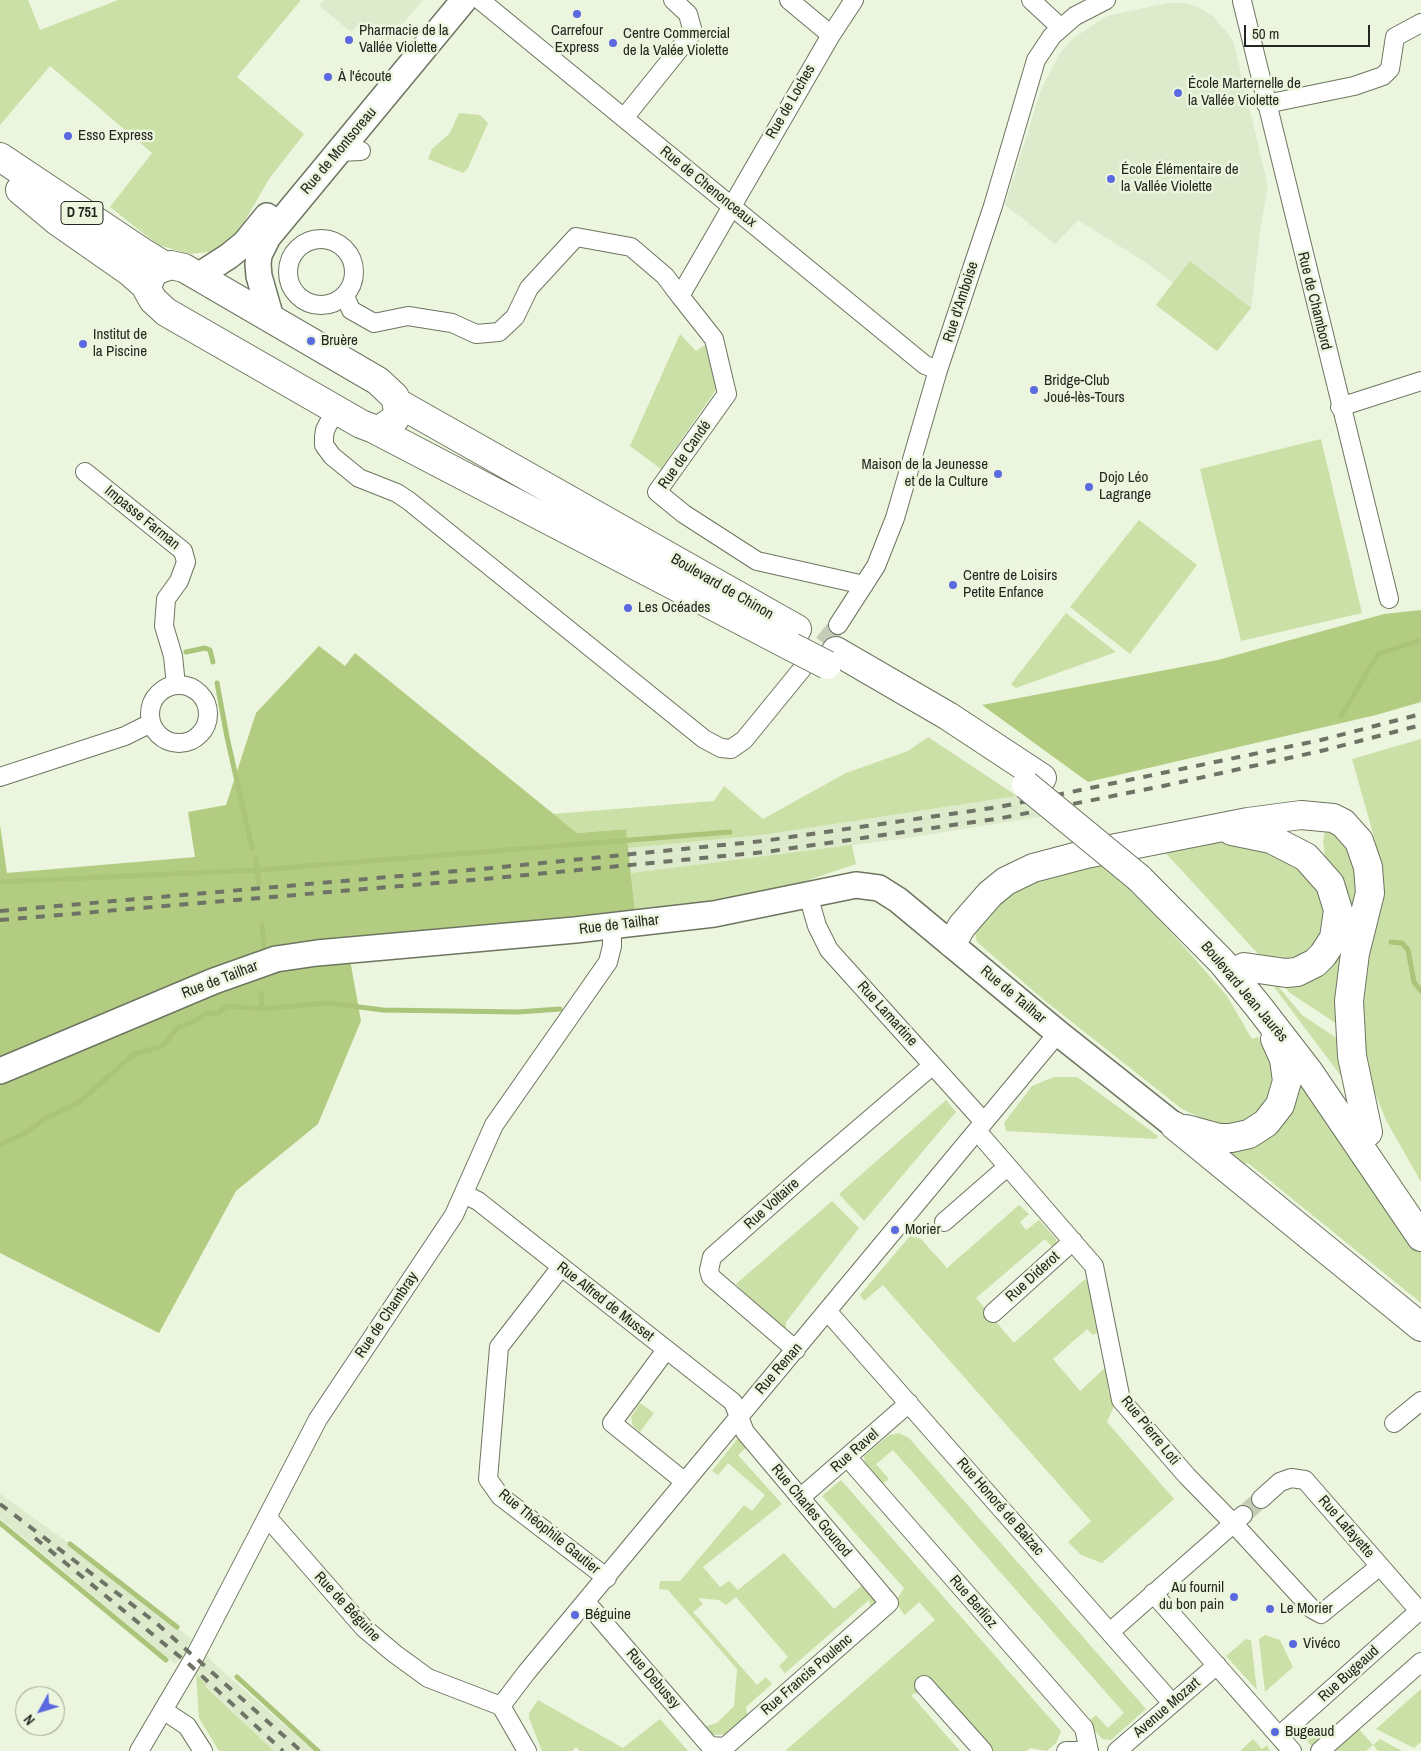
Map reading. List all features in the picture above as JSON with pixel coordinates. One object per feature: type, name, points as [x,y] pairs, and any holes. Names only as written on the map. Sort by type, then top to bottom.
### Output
[{"type":"main road","name":"D 751","points":[[0,157],[165,266]]},
{"type":"main road","name":"D 751","points":[[0,175],[57,220],[130,272],[148,288]]},
{"type":"main road","name":"Boulevard de Chinon","points":[[165,266],[184,268],[378,381],[391,392],[398,403],[816,648],[932,724],[1034,781]]},
{"type":"main road","points":[[148,288],[151,275],[165,266]]},
{"type":"main road","name":"Boulevard de Chinon","points":[[148,288],[153,300],[166,312],[336,409],[816,648]]},
{"type":"main road","points":[[374,429],[381,429],[392,423],[397,415],[398,403]]},
{"type":"main road","name":"Boulevard Jean Jaurès","points":[[1034,781],[1208,927],[1244,967],[1338,1088],[1421,1211]]},
{"type":"main road","points":[[952,943],[962,926],[990,894],[1006,881],[1033,868],[1086,854],[1276,818],[1302,816],[1334,818],[1343,823],[1359,841],[1368,867],[1370,893],[1355,953],[1349,1001],[1352,1056],[1368,1132]]},
{"type":"main road","points":[[1316,866],[1316,839],[1322,818]]},
{"type":"main road","points":[[1216,829],[1254,834],[1271,839],[1296,851],[1316,866],[1330,884],[1338,910],[1334,938],[1323,955],[1306,968],[1286,973],[1244,967]]},
{"type":"main road","name":"Boulevard Jean Jaurès","points":[[1145,874],[1222,962],[1309,1072],[1421,1237]]},
{"type":"main road","points":[[1175,1126],[1219,1138],[1241,1137],[1257,1130],[1273,1115],[1284,1095],[1287,1076],[1278,1046],[1258,1006]]},
{"type":"main road","points":[[1175,1126],[1421,1327]]},
{"type":"street","name":"Rue de Montsoreau","points":[[198,276],[245,242],[444,0]]},
{"type":"street","name":"Rue de Montsoreau","points":[[271,318],[259,276],[259,255],[276,226],[350,152],[464,0]]},
{"type":"street","name":"Rue de Chenonceaux","points":[[480,0],[925,365],[938,370]]},
{"type":"street","points":[[624,118],[693,32],[688,14],[673,0]]},
{"type":"street","points":[[789,0],[831,35]]},
{"type":"street","name":"Rue de Loches","points":[[680,296],[831,35],[854,0]]},
{"type":"street","points":[[1031,0],[1061,28]]},
{"type":"street","name":"Rue d'Amboise","points":[[816,648],[864,585],[876,566],[895,518],[938,370],[993,206],[1031,72],[1044,47],[1061,28],[1090,6],[1106,0]]},
{"type":"street","name":"Rue de Chambord","points":[[1238,0],[1266,104],[1389,599]]},
{"type":"street","points":[[1266,104],[1354,86],[1383,76],[1390,69],[1395,37],[1421,23]]},
{"type":"street","points":[[345,296],[351,310],[374,323],[408,316],[452,323],[476,334],[499,332],[515,317],[529,288],[576,237],[631,247],[665,276],[680,296]]},
{"type":"street","name":"Rue de Candé","points":[[680,296],[714,339],[727,394],[657,492],[684,514],[757,561],[864,585]]},
{"type":"street","points":[[1340,407],[1421,381]]},
{"type":"street","points":[[336,409],[325,430],[324,437],[324,444],[332,456],[359,478],[397,492],[409,501],[704,739],[721,748],[731,748],[744,740],[816,648]]},
{"type":"street","name":"Impasse Farman","points":[[85,472],[182,551],[186,562],[179,581],[166,599],[164,626],[173,656],[176,685]]},
{"type":"street","points":[[176,685],[186,686],[203,697],[208,716],[206,726],[192,740],[182,743],[163,739],[151,723],[151,706],[154,698],[160,691],[176,685]]},
{"type":"street","points":[[0,777],[125,736],[151,723]]},
{"type":"street","name":"Rue de Tailhar","points":[[0,1071],[234,972],[276,959],[317,953],[714,914],[856,885],[879,888],[898,900],[1058,1033],[1175,1126]]},
{"type":"street","name":"Rue Lamartine","points":[[808,895],[819,932],[829,950],[933,1065],[980,1127]]},
{"type":"street","name":"Rue de Chambray","points":[[139,1751],[195,1656],[318,1419],[454,1214],[494,1126],[608,962],[612,946],[612,925]]},
{"type":"street","name":"Rue Renan","points":[[502,1706],[526,1673],[607,1578],[739,1416],[828,1312],[1058,1033]]},
{"type":"street","name":"Rue Voltaire","points":[[796,1350],[711,1277],[709,1270],[712,1257],[933,1065]]},
{"type":"street","name":"Rue Pierre Loti","points":[[980,1127],[1007,1167],[1094,1266],[1121,1400],[1187,1476],[1238,1519],[1312,1609],[1321,1614],[1380,1566]]},
{"type":"street","points":[[944,1222],[1007,1167]]},
{"type":"street","name":"Rue Alfred de Musset","points":[[464,1194],[478,1202],[733,1402],[739,1416]]},
{"type":"street","name":"Rue Diderot","points":[[993,1313],[1073,1241]]},
{"type":"street","name":"Rue Théophile Gautier","points":[[561,1267],[499,1347],[488,1479],[500,1496],[607,1578]]},
{"type":"street","name":"Rue Honoré de Balzac","points":[[828,1312],[1172,1704]]},
{"type":"street","points":[[666,1350],[612,1423],[685,1482]]},
{"type":"street","points":[[1394,1423],[1421,1401]]},
{"type":"street","name":"Rue Ravel","points":[[800,1498],[909,1404]]},
{"type":"street","name":"Rue Charles Gounod","points":[[739,1416],[745,1432],[889,1603]]},
{"type":"street","name":"Rue Berlioz","points":[[848,1458],[1084,1728],[1089,1751]]},
{"type":"street","name":"Rue Lafayette","points":[[1261,1499],[1280,1482],[1291,1478],[1305,1480],[1420,1612]]},
{"type":"street","name":"Rue de Béguine","points":[[268,1518],[351,1615],[395,1654],[428,1678],[502,1706]]},
{"type":"street","points":[[1110,1632],[1238,1519]]},
{"type":"street","points":[[1153,1594],[1292,1751]]},
{"type":"street","name":"Rue Debussy","points":[[586,1602],[710,1746],[725,1747]]},
{"type":"street","name":"Rue Francis Poulenc","points":[[725,1747],[889,1603]]},
{"type":"street","name":"Rue Bugeaud","points":[[1279,1736],[1420,1612]]},
{"type":"street","points":[[1320,1751],[1421,1662]]},
{"type":"street","name":"Avenue Mozart","points":[[1117,1751],[1217,1665]]},
{"type":"street","points":[[924,1685],[983,1751]]},
{"type":"street","points":[[502,1706],[527,1751]]},
{"type":"street","points":[[163,1710],[187,1726],[203,1751]]},
{"type":"street","points":[[1066,1751],[1081,1751]]},
{"type":"shaded area","points":[[324,0],[423,0],[387,42],[361,21],[351,32],[319,6]]},
{"type":"shaded area","name":"École Élémentaire de la Vallée Violette","points":[[1167,3],[1184,3],[1198,7],[1213,16],[1233,40],[1268,186],[1261,225],[1251,308],[1217,351],[1156,305],[1173,283],[1145,262],[1078,220],[1055,244],[1005,205],[1042,87],[1061,52],[1072,39],[1107,16]]},
{"type":"shaded area","points":[[1017,796],[1045,816],[901,839],[631,873],[628,848],[762,835]]},
{"type":"shaded area","points":[[0,1494],[70,1544],[189,1637],[218,1667],[314,1751],[274,1751],[179,1660],[175,1664],[0,1518]]},
{"type":"green space","points":[[0,0],[28,0],[40,30],[118,0],[301,0],[237,77],[304,134],[269,179],[239,231],[217,251],[190,254],[158,245],[110,207],[152,153],[50,66],[0,125]]},
{"type":"green space","points":[[459,113],[480,115],[488,123],[468,168],[463,173],[428,159],[432,149],[450,133]]},
{"type":"green space","points":[[1190,261],[1251,308],[1217,351],[1156,305]]},
{"type":"green space","points":[[680,334],[696,351],[714,339],[718,387],[661,469],[630,446]]},
{"type":"green space","points":[[1321,439],[1362,613],[1241,641],[1200,469]]},
{"type":"green space","points":[[1139,520],[1197,565],[1130,654],[1070,607]]},
{"type":"green space","points":[[1421,610],[1421,702],[1376,715],[1088,782],[982,705],[1218,660],[1384,614]]},
{"type":"green space","points":[[1066,613],[1116,652],[1016,688],[1011,684]]},
{"type":"green space","points":[[319,646],[345,666],[355,653],[577,833],[626,829],[635,911],[346,937],[361,1021],[318,1124],[236,1191],[159,1333],[0,1253],[0,825],[7,873],[195,857],[188,812],[226,805],[256,713]]},
{"type":"green space","points":[[928,737],[1017,796],[762,835],[628,848],[626,829],[577,833],[553,814],[714,801],[724,786],[763,819],[846,773],[908,751]]},
{"type":"green space","points":[[1421,739],[1421,1182],[1386,1120],[1373,1088],[1368,1059],[1357,1052],[1358,1010],[1379,886],[1376,844],[1352,759]]},
{"type":"green space","points":[[1336,825],[1362,868],[1337,1024],[1290,993],[1279,980],[1324,962],[1326,862],[1323,842],[1325,831]]},
{"type":"green space","points":[[1226,840],[1289,856],[1328,899],[1322,939],[1298,961],[1260,956],[1163,850]]},
{"type":"green space","points":[[852,845],[856,864],[761,896],[635,911],[631,873]]},
{"type":"green space","points":[[1100,861],[1153,913],[1227,996],[1252,1039],[1258,1037],[1273,1066],[1274,1083],[1265,1109],[1232,1128],[1214,1124],[1182,1109],[1044,1000],[977,942],[974,929],[1013,888]]},
{"type":"green space","points":[[1277,985],[1302,1015],[1344,1043],[1344,1080],[1274,987]]},
{"type":"green space","points":[[1054,1077],[1077,1077],[1158,1136],[1156,1139],[1006,1131],[1004,1123],[1032,1086]]},
{"type":"green space","points":[[1294,1081],[1304,1081],[1421,1253],[1421,1303],[1248,1163],[1234,1167],[1222,1148]]},
{"type":"green space","points":[[946,1100],[956,1112],[864,1221],[839,1194]]},
{"type":"green space","points":[[832,1201],[859,1228],[786,1322],[786,1336],[736,1284]]},
{"type":"green space","points":[[1019,1205],[1029,1214],[1020,1222],[1026,1230],[1039,1220],[1056,1239],[1057,1245],[1054,1249],[1045,1239],[976,1298],[1014,1343],[1085,1279],[1088,1283],[1098,1332],[1093,1335],[1087,1329],[1053,1359],[1080,1391],[1105,1368],[1109,1394],[1116,1402],[1107,1422],[1174,1499],[1102,1563],[1081,1555],[1068,1542],[1091,1521],[883,1285],[864,1301],[860,1295],[910,1236],[921,1239],[947,1268]]},
{"type":"green space","points":[[640,1403],[654,1413],[640,1432],[633,1426],[631,1417]]},
{"type":"green space","points":[[899,1433],[909,1438],[1146,1709],[1111,1740],[1102,1739],[1087,1722],[1096,1715],[1108,1728],[1124,1713],[893,1450],[876,1464],[889,1479],[882,1484],[865,1464],[864,1456],[889,1435]]},
{"type":"green space","points":[[739,1437],[748,1446],[738,1455],[782,1504],[703,1567],[720,1587],[729,1581],[738,1590],[784,1553],[834,1609],[866,1582],[878,1595],[877,1607],[872,1612],[869,1600],[785,1673],[779,1666],[788,1657],[736,1597],[726,1605],[719,1600],[698,1598],[703,1604],[693,1612],[757,1685],[766,1677],[772,1684],[746,1707],[748,1721],[734,1734],[708,1735],[703,1727],[717,1723],[734,1706],[737,1669],[668,1590],[659,1589],[660,1581],[680,1581],[744,1505],[752,1511],[765,1495],[728,1463],[718,1475],[712,1471]]},
{"type":"green space","points":[[841,1480],[1061,1731],[1056,1743],[1047,1751],[1030,1748],[1026,1751],[988,1751],[923,1691],[911,1695],[960,1751],[785,1751],[935,1620],[919,1602],[905,1615],[902,1612],[896,1601],[904,1588],[822,1496]]},
{"type":"green space","points":[[1265,1635],[1280,1640],[1293,1667],[1265,1692],[1259,1639]]},
{"type":"green space","points":[[1246,1639],[1251,1640],[1257,1690],[1226,1656]]},
{"type":"green space","points":[[196,1675],[206,1684],[205,1686],[274,1751],[219,1751],[199,1718]]},
{"type":"green space","points":[[1421,1689],[1421,1742],[1414,1748],[1376,1729]]},
{"type":"green space","points":[[538,1700],[623,1748],[660,1719],[688,1751],[580,1751],[576,1747],[572,1751],[542,1751],[529,1718],[529,1713]]},
{"type":"green space","points":[[1304,1723],[1309,1734],[1315,1729],[1321,1741],[1313,1748],[1297,1729]]},
{"type":"green space","points":[[1358,1728],[1373,1745],[1366,1751],[1331,1751]]},
{"type":"green space","points":[[1253,1739],[1262,1749],[1267,1745],[1270,1751],[1240,1751]]},
{"type":"green space","points":[[1380,1739],[1402,1751],[1378,1751],[1373,1745]]},
{"type":"waterway","points":[[1341,716],[1378,654],[1421,640]]},
{"type":"waterway","points":[[186,652],[205,648],[210,650],[213,662]]},
{"type":"waterway","points":[[217,683],[252,848]]},
{"type":"waterway","points":[[259,883],[257,870],[730,832]]},
{"type":"waterway","points":[[0,882],[257,870],[256,859]]},
{"type":"waterway","points":[[262,925],[264,947]]},
{"type":"waterway","points":[[1391,942],[1402,943],[1408,950],[1414,982],[1421,991]]},
{"type":"waterway","points":[[261,993],[262,1009]]},
{"type":"waterway","points":[[0,1144],[24,1134],[46,1118],[78,1103],[134,1054],[163,1046],[178,1027],[193,1022],[206,1013],[218,1013],[227,1006],[262,1009],[328,1003],[383,1010],[518,1012],[560,1009]]},
{"type":"waterway","points":[[0,1523],[166,1660]]},
{"type":"waterway","points":[[70,1544],[177,1627]]},
{"type":"waterway","points":[[237,1677],[318,1751]]},
{"type":"tunnel","points":[[806,664],[838,625]]},
{"type":"tunnel","points":[[1243,1515],[1261,1499]]},
{"type":"railway","points":[[0,911],[492,868],[763,841],[999,807],[1321,740],[1421,714]]},
{"type":"railway","points":[[0,920],[495,878],[765,852],[1002,818],[1163,786],[1325,750],[1421,725]]},
{"type":"railway","points":[[0,1504],[155,1622],[301,1751]]},
{"type":"railway","points":[[35,1538],[190,1665],[283,1751]]},
{"type":"place","name":"Carrefour Express","points":[[577,14]]},
{"type":"place","name":"Pharmacie de la Vallée Violette","points":[[349,40]]},
{"type":"place","name":"Centre Commercial de la Valée Violette","points":[[613,43]]},
{"type":"place","name":"À l'écoute","points":[[328,77]]},
{"type":"place","name":"École Marternelle de la Vallée Violette","points":[[1178,93]]},
{"type":"place","name":"Esso Express","points":[[68,136]]},
{"type":"place","name":"École Élémentaire de la Vallée Violette","points":[[1111,179]]},
{"type":"place","name":"Bruère","points":[[311,341]]},
{"type":"place","name":"Institut de la Piscine","points":[[83,344]]},
{"type":"place","name":"Bridge-Club Joué-lès-Tours","points":[[1034,390]]},
{"type":"place","name":"Maison de la Jeunesse et de la Culture","points":[[998,474]]},
{"type":"place","name":"Dojo Léo Lagrange","points":[[1089,487]]},
{"type":"place","name":"Centre de Loisirs Petite Enfance","points":[[953,585]]},
{"type":"place","name":"Les Océades","points":[[628,608]]},
{"type":"place","name":"Morier","points":[[895,1230]]},
{"type":"place","name":"Au fournil du bon pain","points":[[1234,1597]]},
{"type":"place","name":"Le Morier","points":[[1270,1609]]},
{"type":"place","name":"Béguine","points":[[575,1615]]},
{"type":"place","name":"Vivéco","points":[[1293,1644]]},
{"type":"place","name":"Bugeaud","points":[[1275,1732]]}]
